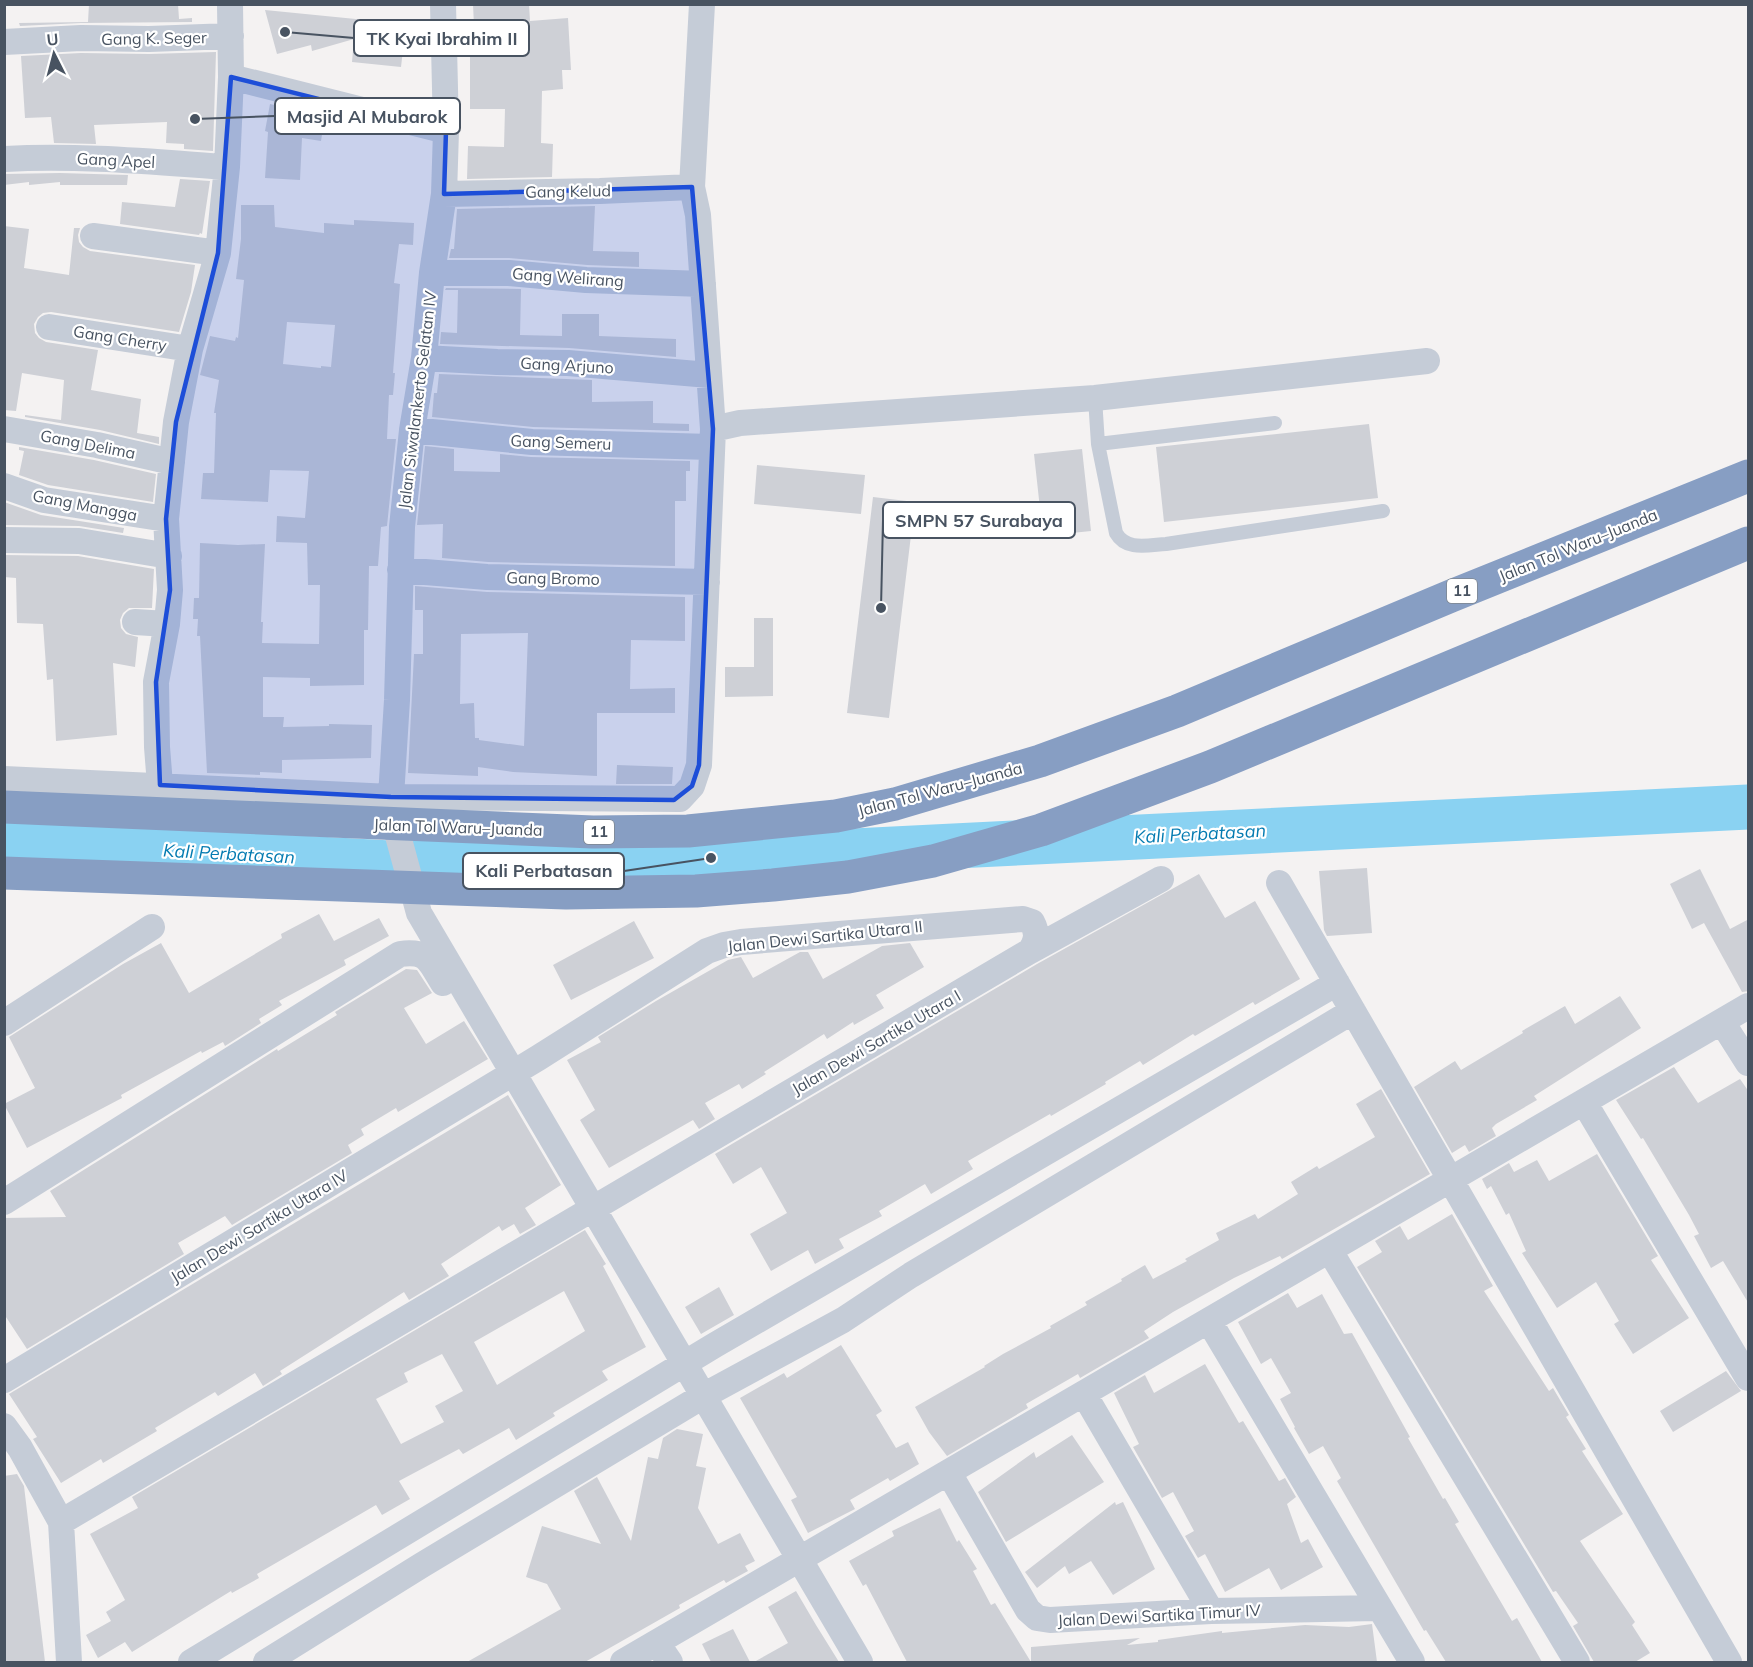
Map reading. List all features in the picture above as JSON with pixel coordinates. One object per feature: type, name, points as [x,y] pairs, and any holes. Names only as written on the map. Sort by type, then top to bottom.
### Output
[{"type":"highway","name":"Jalan Tol Waru–Juanda","points":[[4,807],[593,832],[688,831],[836,816],[895,804],[1040,761],[1177,711],[1451,596],[1749,476]]},
{"type":"highway","points":[[4,873],[566,894],[696,891],[773,885],[848,877],[933,861],[1041,830],[1210,767],[1749,543]]},
{"type":"street","points":[[160,785],[156,747],[156,682],[170,590],[166,519],[176,422],[190,349],[218,253],[227,167],[231,77],[230,4]]},
{"type":"street","name":"Jalan Siwalankerto Selatan IV","points":[[444,4],[446,131],[444,194],[432,273],[424,358],[412,430],[400,570],[397,700],[391,804],[419,913],[860,1662]]},
{"type":"street","points":[[4,778],[160,785],[391,804],[680,799],[692,786],[699,765],[712,438],[704,284],[698,215],[693,187],[702,4]]},
{"type":"street","name":"Gang K. Seger","points":[[4,42],[81,38],[149,39],[231,36]]},
{"type":"street","points":[[231,77],[446,131]]},
{"type":"street","name":"Gang Apel","points":[[5,159],[46,157],[121,159],[227,167]]},
{"type":"street","name":"Gang Kelud","points":[[444,194],[693,187]]},
{"type":"street","points":[[93,236],[218,253]]},
{"type":"street","name":"Gang Welirang","points":[[432,273],[509,273],[586,280],[704,284]]},
{"type":"street","name":"Gang Cherry","points":[[49,327],[190,349]]},
{"type":"street","name":"Gang Arjuno","points":[[424,358],[568,363],[709,375]]},
{"type":"street","name":"Gang Semeru","points":[[412,430],[532,442],[712,438],[740,423],[1095,398],[1427,362]]},
{"type":"street","name":"Gang Delima","points":[[4,429],[97,445],[172,462]]},
{"type":"street","name":"Gang Mangga","points":[[4,486],[44,500],[166,519]]},
{"type":"street","points":[[4,540],[79,541],[169,556]]},
{"type":"street","name":"Gang Bromo","points":[[400,570],[487,577],[707,582]]},
{"type":"street","points":[[135,622],[166,624]]},
{"type":"street","name":"Jalan Dewi Sartika Utara I","points":[[61,1522],[1030,951],[1161,879]]},
{"type":"street","points":[[1280,883],[1729,1662]]},
{"type":"street","name":"Jalan Dewi Sartika Utara II","points":[[513,1073],[707,951],[724,945],[1023,919],[1032,922],[1036,929],[1036,938],[1030,951]]},
{"type":"street","points":[[4,1023],[152,927]]},
{"type":"street","points":[[4,1202],[400,954],[415,952],[426,958],[444,986],[468,996]]},
{"type":"street","points":[[191,1662],[685,1364],[1337,983]]},
{"type":"street","points":[[623,1662],[663,1653],[800,1560],[1749,1006]]},
{"type":"street","points":[[266,1662],[703,1396],[850,1316],[911,1275],[1353,1011]]},
{"type":"street","points":[[1272,1021],[1288,1049]]},
{"type":"street","points":[[1722,1022],[1749,1063]]},
{"type":"street","name":"Jalan Dewi Sartika Utara IV","points":[[4,1380],[513,1073]]},
{"type":"street","points":[[1584,1102],[1749,1378]]},
{"type":"street","points":[[1330,1251],[1577,1662]]},
{"type":"street","points":[[829,1280],[850,1316]]},
{"type":"street","points":[[1209,1321],[1412,1662]]},
{"type":"street","points":[[1084,1394],[1210,1611]]},
{"type":"street","points":[[4,1426],[20,1448],[61,1522],[69,1662]]},
{"type":"street","name":"Jalan Dewi Sartika Timur IV","points":[[949,1473],[1028,1610],[1037,1618],[1050,1620],[1210,1611],[1378,1608]]},
{"type":"lane","points":[[1095,398],[1098,444],[1116,533],[1125,543],[1136,546],[1166,544],[1383,511]]},
{"type":"lane","points":[[1098,444],[1275,423]]},
{"type":"highlighted area","points":[[231,77],[446,131],[444,194],[692,187],[713,429],[699,765],[692,786],[674,800],[391,797],[160,785],[156,682],[170,590],[166,519],[176,422],[218,253]]},
{"type":"building","points":[[89,4],[178,4],[179,19],[192,18],[192,22],[20,26],[19,23],[88,22]]},
{"type":"building","points":[[473,4],[529,4],[530,21],[568,18],[571,70],[562,70],[563,89],[542,91],[541,143],[553,144],[552,177],[467,179],[468,146],[504,147],[505,109],[470,109],[470,27],[474,26]]},
{"type":"building","points":[[265,10],[406,24],[401,67],[352,62],[354,39],[312,51],[311,45],[277,54]]},
{"type":"building","points":[[216,52],[213,151],[184,149],[184,144],[166,143],[167,122],[94,125],[96,144],[54,143],[51,117],[25,118],[21,56]]},
{"type":"building","points":[[270,104],[325,116],[321,141],[302,138],[300,180],[265,178],[268,132],[265,131]]},
{"type":"building","points":[[4,174],[128,175],[127,185],[60,185],[60,182],[29,185],[29,182],[4,185]]},
{"type":"building","points":[[180,179],[210,181],[202,234],[120,224],[122,202],[175,207]]},
{"type":"building","points":[[241,205],[274,205],[275,227],[324,233],[324,223],[354,225],[354,220],[414,223],[413,245],[399,244],[394,283],[400,284],[393,373],[395,373],[393,395],[389,395],[387,439],[396,439],[387,526],[381,527],[378,566],[369,566],[368,630],[364,630],[364,685],[310,686],[310,678],[263,677],[263,717],[284,717],[283,727],[329,726],[329,724],[372,725],[371,758],[282,760],[282,773],[260,772],[260,775],[207,773],[200,636],[197,636],[198,619],[193,619],[194,598],[199,598],[200,543],[265,544],[262,643],[319,644],[320,585],[308,585],[307,543],[276,542],[277,516],[305,518],[309,471],[270,470],[268,502],[201,499],[203,473],[214,473],[216,413],[214,413],[219,380],[200,375],[210,336],[235,341],[236,337],[238,338],[244,280],[236,279],[241,239]],"holes":[[[287,322],[335,325],[331,367],[283,364]]]},
{"type":"building","points":[[595,206],[593,251],[639,252],[639,267],[509,258],[449,258],[451,249],[454,249],[457,209]]},
{"type":"building","points":[[4,226],[29,229],[24,268],[69,275],[74,228],[80,228],[79,242],[90,251],[195,265],[191,292],[179,332],[51,312],[43,313],[34,324],[35,333],[46,342],[98,350],[91,390],[141,399],[137,433],[159,437],[159,444],[100,430],[25,417],[25,415],[61,420],[64,380],[22,373],[16,411],[4,410]]},
{"type":"building","points":[[446,288],[521,289],[520,335],[562,336],[562,314],[599,314],[599,336],[676,339],[676,357],[569,348],[440,344],[441,332],[457,333],[458,290],[445,290]]},
{"type":"building","points":[[439,374],[592,380],[592,402],[653,401],[653,423],[689,424],[689,431],[533,427],[432,417],[434,393],[437,393]]},
{"type":"building","points":[[1369,424],[1378,498],[1164,522],[1156,447]]},
{"type":"building","points":[[425,446],[454,449],[454,471],[500,472],[500,454],[531,457],[690,461],[690,471],[686,471],[686,501],[675,501],[675,566],[488,562],[442,558],[443,524],[417,525]]},
{"type":"building","points":[[19,447],[156,474],[153,502],[48,485],[19,475],[24,451],[19,450]]},
{"type":"building","points":[[1082,449],[1091,531],[1043,536],[1034,454]]},
{"type":"building","points":[[757,465],[865,475],[861,514],[754,504]]},
{"type":"building","points":[[873,497],[915,502],[889,718],[847,713]]},
{"type":"building","points":[[4,502],[41,515],[124,528],[123,533],[79,526],[4,525]]},
{"type":"building","points":[[4,555],[78,556],[154,569],[152,608],[129,608],[120,620],[121,628],[126,634],[138,637],[135,667],[113,663],[117,735],[56,741],[53,679],[47,680],[43,624],[17,623],[16,578],[4,577]]},
{"type":"building","points":[[415,586],[487,592],[685,597],[685,641],[631,640],[630,689],[675,688],[675,713],[597,713],[597,776],[513,772],[478,767],[478,776],[408,773],[414,654],[423,654],[423,610],[415,610]],"holes":[[[528,633],[524,746],[475,738],[474,703],[460,704],[461,634]]]},
{"type":"building","points":[[754,618],[773,618],[773,696],[725,697],[725,667],[754,667]]},
{"type":"building","points":[[617,765],[673,767],[672,784],[616,784]]},
{"type":"building","points":[[1367,868],[1372,933],[1327,936],[1324,930],[1319,871]]},
{"type":"building","points":[[1700,869],[1730,929],[1749,919],[1749,991],[1742,992],[1704,923],[1692,929],[1670,884]]},
{"type":"building","points":[[1199,874],[1225,918],[1255,901],[1300,979],[1255,1005],[1253,1002],[1195,1036],[1193,1034],[1143,1065],[1140,1061],[1051,1116],[1050,1114],[968,1161],[973,1169],[931,1194],[925,1184],[879,1211],[882,1216],[839,1239],[844,1248],[815,1264],[808,1250],[771,1271],[750,1234],[787,1213],[761,1167],[733,1184],[715,1154],[1037,964]]},
{"type":"building","points":[[319,914],[334,941],[379,918],[389,936],[344,960],[346,965],[279,1001],[282,1005],[259,1019],[261,1023],[225,1046],[223,1042],[202,1053],[201,1051],[121,1095],[122,1098],[27,1148],[4,1104],[35,1088],[9,1037],[123,964],[161,943],[189,993],[282,938],[281,934]]},
{"type":"building","points":[[634,921],[654,958],[571,1000],[553,965]]},
{"type":"building","points":[[910,943],[924,967],[876,995],[884,1008],[854,1025],[853,1022],[827,1039],[824,1034],[764,1072],[766,1074],[742,1089],[739,1084],[705,1103],[715,1119],[699,1129],[693,1120],[609,1168],[580,1120],[595,1110],[567,1060],[601,1042],[598,1037],[728,960],[741,957],[753,978],[800,952],[808,952],[823,979],[882,946]]},
{"type":"building","points":[[406,969],[417,970],[432,993],[404,1008],[426,1044],[464,1021],[488,1059],[398,1112],[396,1108],[361,1129],[364,1135],[348,1145],[352,1153],[232,1225],[225,1216],[178,1243],[184,1254],[27,1349],[4,1314],[4,1218],[66,1217],[50,1191],[277,1049],[278,1051],[337,1015],[335,1012]]},
{"type":"building","points":[[1620,996],[1641,1028],[1534,1096],[1537,1100],[1496,1124],[1492,1128],[1496,1136],[1469,1152],[1465,1145],[1452,1153],[1414,1087],[1455,1061],[1461,1070],[1565,1006],[1575,1024]]},
{"type":"building","points":[[1674,1067],[1698,1103],[1740,1079],[1749,1092],[1749,1304],[1723,1261],[1711,1268],[1694,1236],[1699,1234],[1689,1215],[1643,1138],[1641,1139],[1616,1100]]},
{"type":"building","points":[[1381,1089],[1430,1174],[1282,1259],[1280,1256],[1234,1278],[1173,1312],[1144,1331],[1149,1338],[1080,1378],[1078,1374],[1026,1404],[1028,1408],[947,1456],[929,1432],[915,1407],[1051,1328],[1050,1326],[1087,1305],[1085,1302],[1145,1265],[1153,1279],[1187,1261],[1185,1259],[1219,1240],[1216,1233],[1255,1214],[1258,1219],[1298,1194],[1291,1182],[1317,1166],[1319,1169],[1375,1137],[1356,1104]]},
{"type":"building","points":[[508,1095],[561,1185],[525,1208],[536,1225],[520,1234],[514,1224],[502,1231],[499,1226],[441,1264],[449,1276],[409,1300],[404,1292],[280,1371],[282,1374],[263,1386],[255,1373],[218,1396],[215,1392],[155,1428],[157,1431],[103,1463],[101,1459],[61,1483],[33,1439],[37,1437],[9,1394]]},
{"type":"building","points":[[1597,1154],[1658,1256],[1651,1260],[1689,1318],[1633,1354],[1614,1324],[1619,1321],[1596,1282],[1557,1308],[1522,1253],[1526,1251],[1509,1213],[1506,1215],[1491,1186],[1487,1189],[1482,1179],[1509,1163],[1514,1172],[1537,1160],[1549,1181]]},
{"type":"building","points":[[1452,1214],[1493,1286],[1484,1291],[1549,1391],[1553,1388],[1569,1415],[1566,1417],[1586,1449],[1582,1451],[1623,1514],[1580,1541],[1635,1622],[1632,1625],[1650,1653],[1635,1662],[1594,1662],[1573,1626],[1578,1623],[1556,1591],[1553,1592],[1357,1267],[1382,1252],[1375,1241],[1400,1226],[1408,1240]]},
{"type":"building","points":[[585,1230],[606,1264],[603,1266],[646,1347],[602,1371],[608,1380],[553,1413],[555,1416],[516,1440],[509,1428],[463,1454],[459,1449],[399,1481],[410,1499],[382,1515],[376,1505],[257,1574],[259,1578],[232,1593],[231,1591],[132,1652],[125,1642],[98,1658],[86,1635],[111,1621],[106,1612],[125,1600],[90,1534],[138,1508],[132,1497]],"holes":[[[564,1291],[585,1331],[497,1385],[474,1342]],[[442,1354],[463,1391],[435,1406],[444,1422],[401,1444],[376,1399],[408,1382],[404,1373]]]},
{"type":"building","points":[[719,1287],[734,1315],[701,1334],[685,1307]]},
{"type":"building","points":[[1288,1293],[1297,1308],[1322,1294],[1344,1334],[1352,1333],[1410,1437],[1408,1438],[1459,1522],[1455,1524],[1512,1621],[1517,1618],[1542,1662],[1446,1662],[1426,1630],[1424,1631],[1337,1481],[1341,1478],[1323,1446],[1309,1454],[1294,1428],[1280,1399],[1291,1393],[1271,1358],[1261,1364],[1238,1322]]},
{"type":"building","points":[[841,1345],[882,1411],[876,1415],[896,1448],[908,1442],[919,1464],[890,1481],[888,1478],[850,1500],[855,1509],[808,1533],[791,1500],[797,1497],[740,1398],[784,1373],[787,1378]]},
{"type":"building","points":[[1205,1364],[1239,1423],[1243,1421],[1279,1481],[1285,1478],[1296,1497],[1287,1504],[1301,1543],[1308,1539],[1323,1567],[1281,1590],[1269,1568],[1225,1592],[1205,1554],[1198,1558],[1185,1536],[1194,1531],[1173,1492],[1162,1498],[1133,1447],[1139,1444],[1114,1393],[1145,1375],[1154,1393]]},
{"type":"building","points":[[1726,1371],[1741,1391],[1673,1432],[1660,1411]]},
{"type":"building","points":[[677,1429],[703,1434],[696,1466],[706,1468],[698,1508],[718,1544],[740,1533],[755,1561],[745,1566],[748,1571],[726,1583],[724,1580],[679,1605],[680,1608],[585,1662],[467,1662],[561,1609],[547,1584],[526,1577],[542,1526],[601,1544],[574,1491],[597,1477],[631,1541],[648,1457],[658,1459],[663,1438]]},
{"type":"building","points":[[1072,1435],[1104,1482],[1006,1542],[978,1492],[1034,1452],[1036,1458]]},
{"type":"building","points":[[17,1474],[24,1486],[45,1662],[4,1662],[4,1476]]},
{"type":"building","points":[[1115,1502],[1116,1505],[1123,1502],[1155,1569],[1113,1595],[1091,1561],[1069,1574],[1065,1566],[1037,1588],[1025,1572]]},
{"type":"building","points":[[940,1508],[957,1542],[959,1540],[977,1569],[973,1571],[991,1605],[995,1603],[1031,1662],[907,1662],[866,1584],[863,1586],[849,1561],[894,1536],[892,1531]]},
{"type":"building","points":[[796,1591],[839,1662],[754,1662],[788,1643],[768,1607]]},
{"type":"building","points":[[1372,1624],[1377,1662],[1031,1662],[1031,1647],[1140,1638],[1127,1645],[1222,1631],[1222,1633],[1305,1625],[1349,1627]]},
{"type":"building","points":[[733,1629],[750,1662],[711,1662],[702,1644]]},
{"type":"waterway","name":"Kali Perbatasan","points":[[4,842],[390,863],[711,858],[1748,807]]},
{"type":"place","name":"TK Kyai Ibrahim II","points":[[285,32]]},
{"type":"place","name":"Masjid Al Mubarok","points":[[195,119]]},
{"type":"place","name":"SMPN 57 Surabaya","points":[[881,608]]},
{"type":"place","name":"Kali Perbatasan","points":[[711,858]]}]
